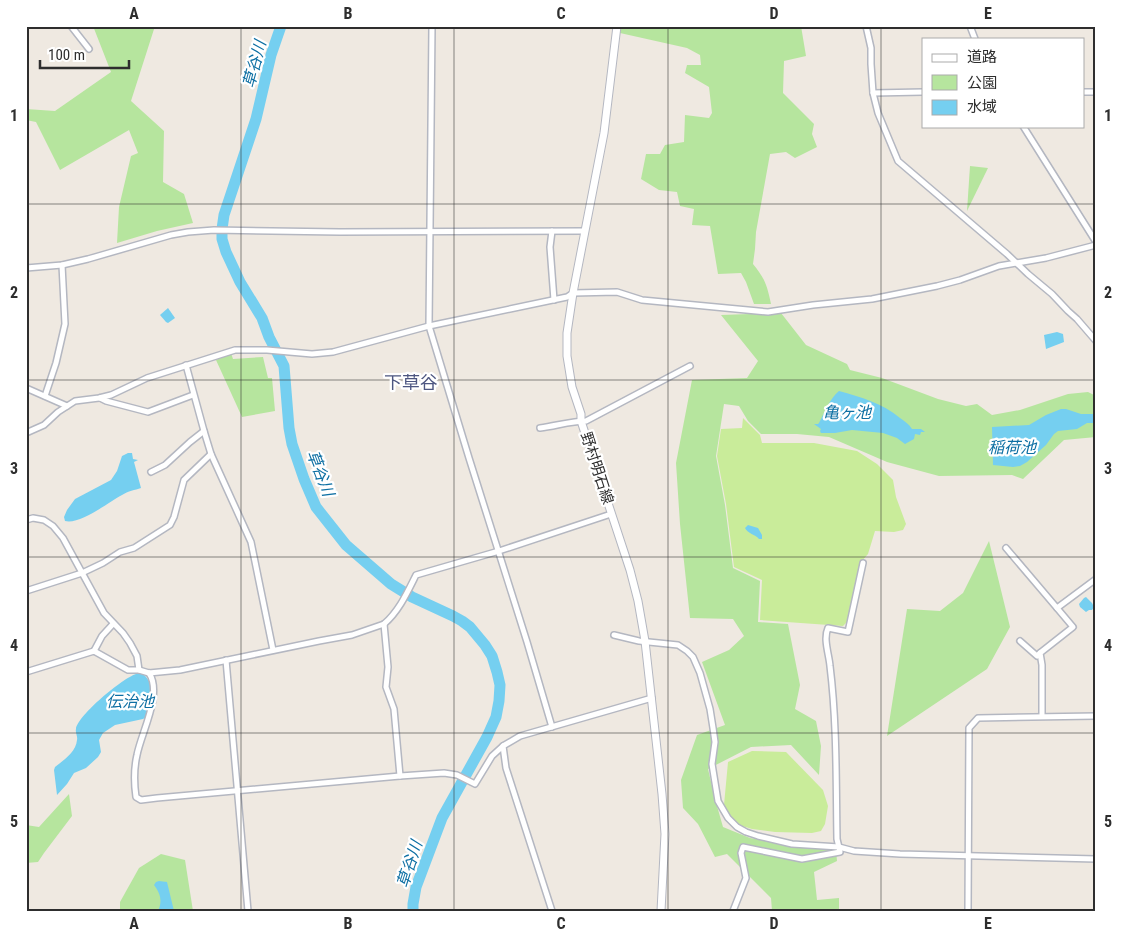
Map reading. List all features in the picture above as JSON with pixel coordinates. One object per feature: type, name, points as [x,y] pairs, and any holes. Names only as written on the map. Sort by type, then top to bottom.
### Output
[{"type":"main road","name":"野村明石線","points":[[617,26],[604,133],[567,332],[567,356],[572,387],[581,421],[632,578],[645,641],[665,834],[661,911]]},
{"type":"street","points":[[71,26],[89,49]]},
{"type":"street","points":[[432,26],[429,326],[552,727]]},
{"type":"street","points":[[866,26],[871,48],[870,64],[873,93],[878,113],[898,161],[1052,294],[1096,341]]},
{"type":"street","points":[[970,26],[975,38]]},
{"type":"street","points":[[873,93],[922,92]]},
{"type":"street","points":[[26,433],[44,425],[75,400],[99,398],[147,378],[236,350],[267,350],[312,354],[333,352],[429,326],[554,300],[573,293],[617,292],[642,300],[768,312],[872,299],[952,282],[1000,266],[1046,258],[1096,243],[1024,128]]},
{"type":"street","points":[[26,268],[62,265],[171,235],[214,230],[340,232],[585,231]]},
{"type":"street","points":[[552,231],[550,247],[554,300]]},
{"type":"street","points":[[46,396],[56,364],[65,324],[62,265]]},
{"type":"street","points":[[186,365],[211,454],[251,542],[273,650]]},
{"type":"street","points":[[540,428],[575,421],[586,421],[690,366]]},
{"type":"street","points":[[26,388],[66,406]]},
{"type":"street","points":[[99,398],[148,412],[194,395]]},
{"type":"street","points":[[151,472],[165,465],[204,431]]},
{"type":"street","points":[[26,591],[82,573],[120,552],[134,548],[170,525],[184,480],[211,454]]},
{"type":"street","points":[[94,651],[128,670],[139,670],[149,673],[180,670],[352,635],[384,624],[400,606],[416,575],[499,551],[612,514]]},
{"type":"street","points":[[26,520],[32,518],[44,520],[53,526],[63,538],[104,613],[130,643],[137,656],[139,670]]},
{"type":"street","points":[[1006,548],[1073,627],[1037,656],[1020,641]]},
{"type":"street","points":[[733,911],[746,878],[740,853],[743,847],[802,859],[840,852],[837,839],[834,707],[826,633],[828,628],[848,632],[863,563]]},
{"type":"street","points":[[1057,608],[1096,579]]},
{"type":"street","points":[[26,672],[94,651],[102,636],[113,624]]},
{"type":"street","points":[[384,624],[388,667],[386,687],[394,709],[400,776]]},
{"type":"street","points":[[614,635],[639,641],[678,644],[693,657],[708,700],[714,728],[715,742],[712,764],[718,801],[728,818],[737,827],[758,836],[792,844],[839,847],[854,851],[1096,859]]},
{"type":"street","points":[[1040,653],[1042,665],[1042,716]]},
{"type":"street","points":[[226,660],[248,911]]},
{"type":"street","points":[[149,673],[153,680],[154,694],[146,728],[136,755],[134,782],[136,797],[140,800],[444,773],[457,775],[476,784],[492,756],[503,746],[520,736],[652,698]]},
{"type":"street","points":[[968,911],[969,728],[978,718],[1096,716]]},
{"type":"street","points":[[503,746],[506,768],[552,911]]},
{"type":"green space","points":[[93,26],[155,26],[131,101],[164,131],[163,182],[184,194],[193,223],[117,243],[119,207],[131,156],[138,153],[129,130],[60,170],[36,122],[26,120],[26,109],[55,111],[111,72]]},
{"type":"green space","points":[[621,26],[801,26],[806,56],[784,61],[783,93],[814,124],[812,134],[817,147],[795,158],[786,152],[770,154],[756,232],[753,264],[765,282],[771,304],[754,304],[741,273],[718,274],[710,226],[692,225],[694,209],[680,206],[677,192],[659,190],[641,179],[646,154],[660,154],[665,145],[684,142],[685,115],[709,118],[712,113],[709,87],[685,73],[687,65],[701,65],[700,55],[687,48],[620,33]]},
{"type":"green space","points":[[970,166],[988,168],[967,211]]},
{"type":"green space","points":[[781,313],[806,345],[847,364],[850,370],[882,378],[938,399],[966,406],[977,404],[992,415],[1020,410],[1068,394],[1088,392],[1096,396],[1096,437],[1064,440],[1023,479],[1012,475],[939,476],[887,462],[829,437],[797,434],[761,434],[748,421],[739,406],[724,404],[716,456],[725,505],[733,568],[760,581],[758,622],[788,624],[800,685],[795,709],[816,721],[821,746],[819,775],[791,745],[751,747],[708,769],[723,827],[750,838],[807,848],[836,850],[837,861],[814,872],[817,900],[839,898],[839,911],[772,911],[771,898],[727,854],[715,857],[698,824],[683,808],[681,780],[697,735],[725,725],[702,662],[729,650],[744,636],[733,619],[690,618],[680,524],[676,463],[692,380],[747,378],[758,361],[721,315]]},
{"type":"green space","points":[[231,353],[233,359],[263,357],[268,378],[272,378],[275,411],[242,417],[216,360]]},
{"type":"green space","points":[[743,418],[760,435],[762,443],[814,443],[857,451],[877,464],[893,480],[896,497],[906,524],[903,530],[894,532],[875,531],[868,554],[861,562],[847,622],[843,626],[760,620],[762,580],[734,567],[726,504],[717,456],[721,429],[742,428]]},
{"type":"green space","points":[[989,541],[1010,627],[987,669],[887,736],[907,609],[940,611],[963,593]]},
{"type":"green space","points":[[752,751],[786,752],[823,790],[828,806],[825,824],[821,831],[812,833],[775,832],[752,829],[739,825],[732,819],[724,805],[728,762]]},
{"type":"green space","points":[[69,794],[72,816],[38,862],[26,863],[26,825],[39,827]]},
{"type":"green space","points":[[161,854],[185,860],[193,911],[120,911],[120,902],[139,868]]},
{"type":"water","points":[[168,308],[175,318],[168,323],[160,315]]},
{"type":"water","points":[[1057,332],[1063,334],[1064,342],[1046,349],[1044,335]]},
{"type":"water","name":"亀ヶ池","points":[[839,391],[879,404],[912,429],[921,429],[925,432],[921,432],[920,435],[915,434],[914,439],[905,444],[897,438],[883,433],[852,430],[821,433],[821,429],[814,424],[819,423],[830,401]]},
{"type":"water","name":"稲荷池","points":[[1061,409],[1081,414],[1096,414],[1096,423],[1087,423],[1077,429],[1058,431],[1046,445],[1020,466],[993,465],[992,427],[1029,425]]},
{"type":"water","points":[[132,453],[133,459],[138,460],[134,462],[141,488],[124,494],[78,520],[65,521],[64,517],[67,510],[75,499],[111,480],[117,471],[122,456]]},
{"type":"water","points":[[748,525],[758,528],[762,539],[746,530],[745,528]]},
{"type":"water","points":[[1086,597],[1094,607],[1086,612],[1079,604]]},
{"type":"water","name":"伝治池","points":[[136,674],[143,674],[150,683],[152,694],[146,717],[115,725],[103,733],[99,740],[101,752],[98,757],[86,768],[74,773],[57,795],[55,767],[74,748],[77,739],[76,730],[84,715],[121,682]]},
{"type":"water","points":[[159,881],[167,882],[174,911],[158,911],[160,897],[154,885]]},
{"type":"waterway","name":"草谷川","points":[[281,26],[271,55],[256,119],[224,215],[222,239],[226,252],[240,282],[262,318],[269,337],[284,366],[292,444],[316,507],[346,545],[391,584],[412,597],[453,616],[470,627],[492,656],[500,685],[496,717],[442,818],[416,887],[413,911]]},
{"type":"waterway","points":[[26,910],[36,911]]},
{"type":"district","name":"下草谷","points":[[411,383]]}]
